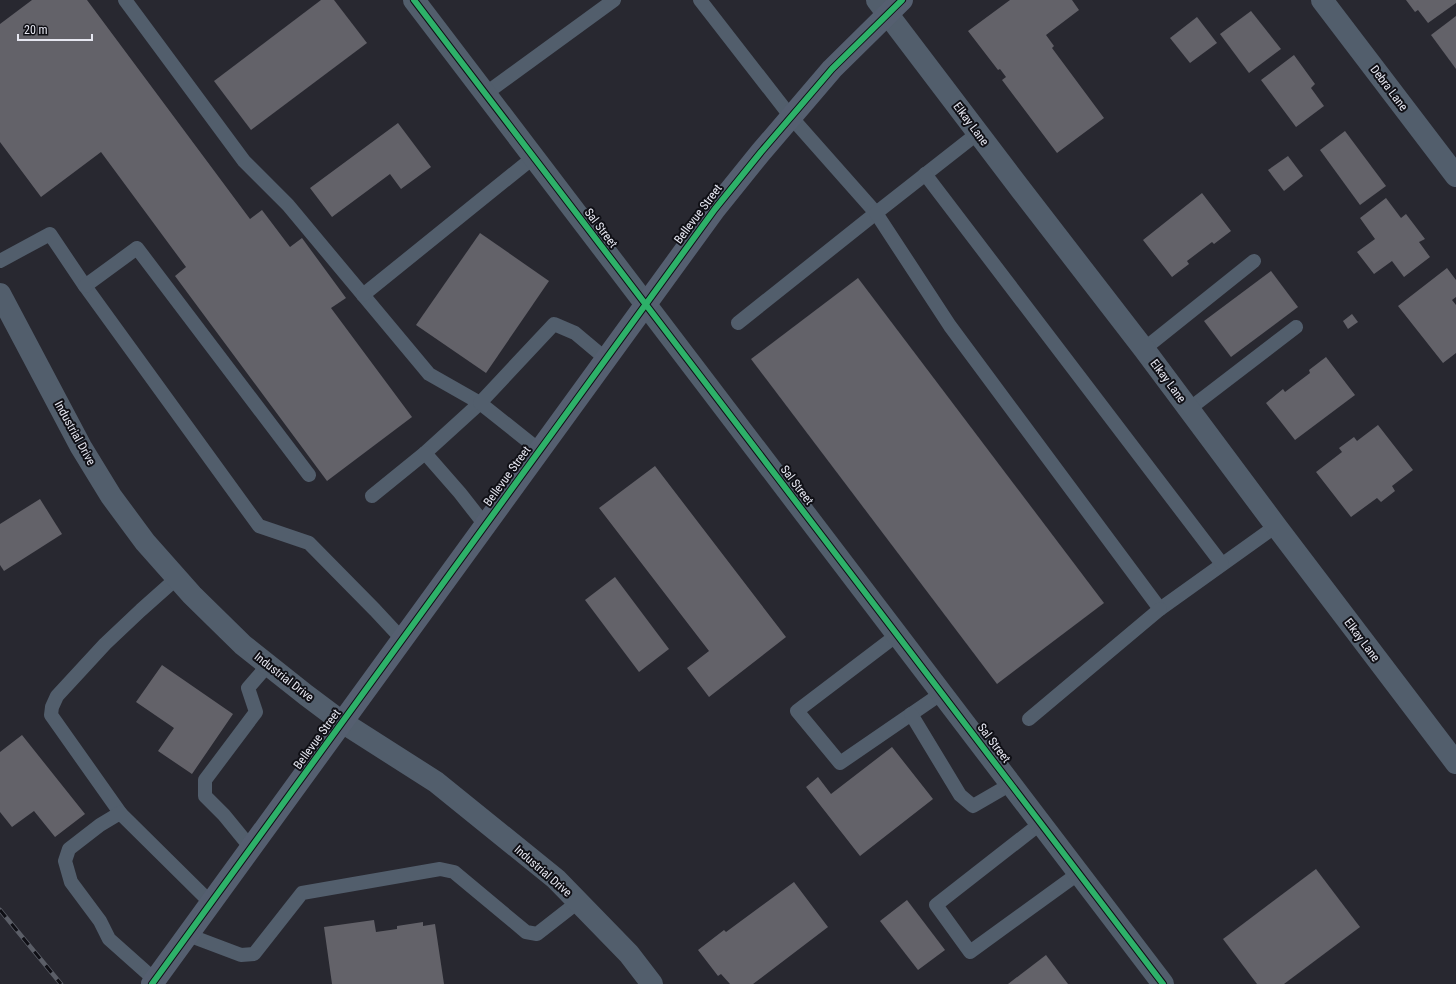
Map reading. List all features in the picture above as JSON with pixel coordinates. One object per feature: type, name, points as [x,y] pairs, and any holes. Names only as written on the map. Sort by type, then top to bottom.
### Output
[{"type":"street","name":"Sal Street","points":[[414,0],[1163,984]]},
{"type":"street","name":"Debra Lane","points":[[1322,0],[1456,176]]},
{"type":"street","name":"Bellevue Street","points":[[154,982],[715,209],[761,152],[889,5]]},
{"type":"street","name":"Elkay Lane","points":[[889,5],[978,133],[1144,349],[1456,763]]},
{"type":"street","name":"Industrial Drive","points":[[0,294],[84,453],[111,496],[145,542],[192,595],[243,645],[306,695],[342,722],[436,782],[556,879],[629,954],[652,984]]},
{"type":"lane","points":[[125,0],[244,161],[288,204],[429,374],[480,403],[539,450]]},
{"type":"lane","points":[[485,94],[614,0]]},
{"type":"lane","points":[[700,0],[791,117],[876,213],[950,326],[1160,609]]},
{"type":"lane","points":[[738,323],[978,133]]},
{"type":"lane","points":[[363,295],[534,158]]},
{"type":"lane","points":[[926,174],[1222,564]]},
{"type":"lane","points":[[0,261],[50,234],[85,286],[259,526],[309,543],[402,639]]},
{"type":"lane","points":[[85,286],[137,248],[309,475]]},
{"type":"lane","points":[[1144,349],[1254,261]]},
{"type":"lane","points":[[372,496],[425,453],[480,403],[554,324],[575,333],[606,359]]},
{"type":"lane","points":[[1189,409],[1296,326]]},
{"type":"lane","points":[[425,453],[460,493],[485,525]]},
{"type":"lane","points":[[1030,719],[1160,609],[1276,526]]},
{"type":"lane","points":[[177,578],[105,644],[57,696],[52,707],[51,715],[121,814],[211,903]]},
{"type":"lane","points":[[897,635],[797,711],[840,763],[942,693]]},
{"type":"lane","points":[[251,848],[224,815],[205,796],[205,780],[256,712],[248,688],[268,665]]},
{"type":"lane","points":[[911,714],[960,795],[973,806],[1011,784]]},
{"type":"lane","points":[[121,814],[120,813],[100,825],[70,849],[65,861],[71,882],[100,921],[109,939],[154,982]]},
{"type":"lane","points":[[1040,823],[936,905],[970,952],[1079,873]]},
{"type":"lane","points":[[188,935],[241,955],[254,954],[302,893],[440,869],[454,872],[526,932],[537,934],[578,902]]},
{"type":"building","points":[[32,0],[87,0],[250,219],[262,210],[290,247],[302,238],[346,298],[331,308],[412,417],[327,481],[175,276],[186,267],[101,152],[41,197],[0,142],[0,24]]},
{"type":"building","points":[[321,0],[334,0],[367,43],[251,130],[214,81]]},
{"type":"building","points":[[1010,0],[1072,0],[1079,10],[1046,35],[1054,46],[1052,48],[1104,118],[1057,153],[1002,80],[1006,77],[1000,69],[998,70],[968,31]]},
{"type":"building","points":[[1406,0],[1456,0],[1456,3],[1428,23],[1418,10],[1415,12]]},
{"type":"building","points":[[1251,11],[1281,49],[1249,73],[1220,34]]},
{"type":"building","points":[[1456,16],[1456,69],[1431,35]]},
{"type":"building","points":[[1197,17],[1217,43],[1190,63],[1170,38]]},
{"type":"building","points":[[1294,55],[1315,84],[1311,88],[1324,106],[1296,127],[1261,80]]},
{"type":"building","points":[[398,123],[431,167],[401,189],[390,174],[332,217],[310,188]]},
{"type":"building","points":[[1345,131],[1386,186],[1360,205],[1320,150]]},
{"type":"building","points":[[1288,156],[1303,176],[1284,191],[1268,170]]},
{"type":"building","points":[[1202,193],[1231,231],[1214,244],[1212,242],[1187,261],[1189,264],[1172,277],[1143,240]]},
{"type":"building","points":[[1386,198],[1401,218],[1406,214],[1425,239],[1419,242],[1430,257],[1404,277],[1392,261],[1374,274],[1357,252],[1375,239],[1360,218]]},
{"type":"building","points":[[480,233],[549,281],[486,373],[416,325]]},
{"type":"building","points":[[1447,268],[1456,280],[1456,297],[1452,300],[1456,305],[1456,353],[1443,363],[1398,306]]},
{"type":"building","points":[[1271,271],[1298,307],[1231,357],[1204,321]]},
{"type":"building","points":[[858,278],[1104,603],[997,684],[751,359]]},
{"type":"building","points":[[1352,314],[1358,322],[1348,329],[1343,321]]},
{"type":"building","points":[[1326,357],[1355,395],[1295,440],[1266,403],[1283,389],[1285,392],[1310,373],[1309,370]]},
{"type":"building","points":[[1378,425],[1413,470],[1392,486],[1395,491],[1381,502],[1377,498],[1351,517],[1316,472],[1342,452],[1339,448],[1354,437],[1357,441]]},
{"type":"building","points":[[655,466],[786,637],[709,697],[687,668],[709,651],[599,508]]},
{"type":"building","points":[[40,499],[62,534],[4,571],[0,565],[0,524]]},
{"type":"building","points":[[615,577],[669,649],[639,672],[585,600]]},
{"type":"building","points":[[162,665],[233,714],[192,774],[158,751],[174,728],[136,702]]},
{"type":"building","points":[[22,735],[85,814],[55,837],[34,811],[12,827],[0,812],[0,752]]},
{"type":"building","points":[[892,747],[933,799],[860,856],[806,787],[818,777],[831,794]]},
{"type":"building","points":[[1316,869],[1360,927],[1284,984],[1257,984],[1223,939]]},
{"type":"building","points":[[794,882],[828,927],[753,984],[730,984],[721,974],[718,976],[698,950],[724,930],[726,932]]},
{"type":"building","points":[[907,900],[945,950],[918,970],[880,921]]},
{"type":"building","points":[[374,920],[376,932],[397,929],[397,926],[423,922],[423,926],[435,924],[444,984],[332,984],[324,927]]},
{"type":"building","points":[[1046,955],[1068,984],[1008,984]]},
{"type":"railway","points":[[0,910],[61,984]]},
{"type":"cycle path","points":[[414,0],[1163,984]]},
{"type":"cycle path","points":[[152,984],[715,209],[761,152],[832,69],[902,0]]}]
